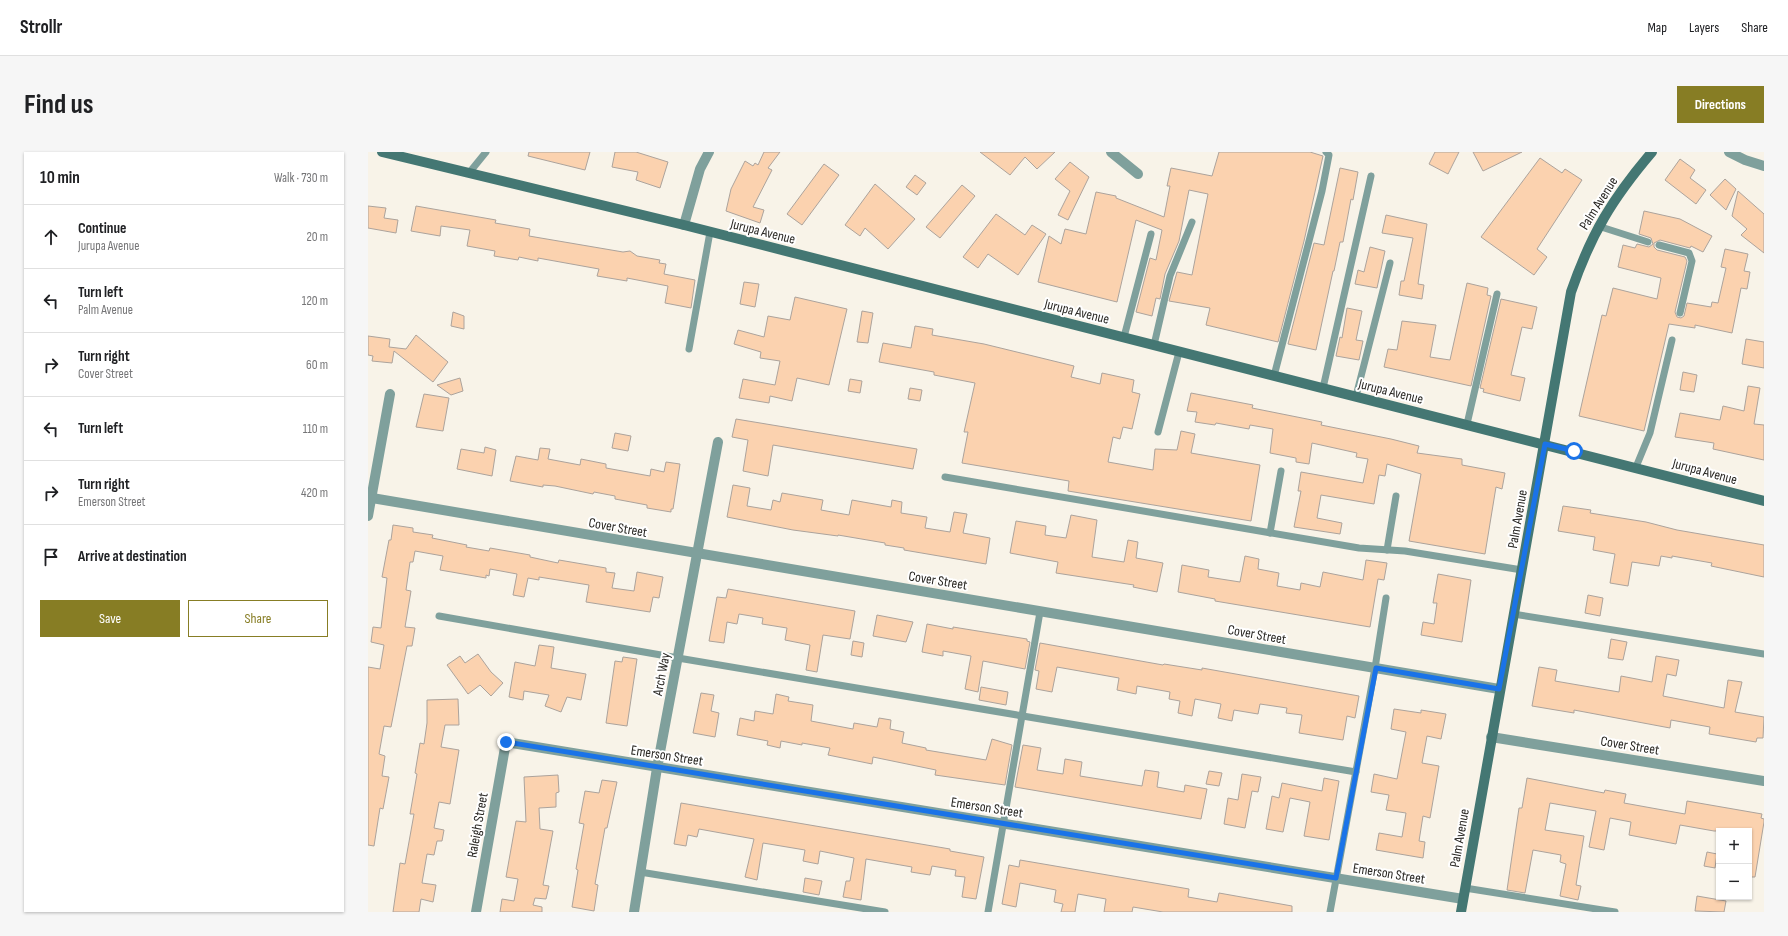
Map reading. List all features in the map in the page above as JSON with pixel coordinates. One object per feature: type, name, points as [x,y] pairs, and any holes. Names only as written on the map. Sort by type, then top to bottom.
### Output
[{"type":"main road","name":"Jurupa Avenue","points":[[382,152],[684,225],[1636,467],[1764,501]]},
{"type":"main road","name":"Palm Avenue","points":[[1461,912],[1499,689],[1545,444],[1571,292],[1580,264],[1598,226],[1628,181],[1652,152]]},
{"type":"street","points":[[684,225],[700,169],[709,152]]},
{"type":"street","points":[[1111,152],[1138,174]]},
{"type":"street","points":[[1729,152],[1745,160],[1764,166]]},
{"type":"street","points":[[368,516],[390,394]]},
{"type":"street","name":"Arch Way","points":[[634,912],[657,768],[718,442]]},
{"type":"street","name":"Cover Street","points":[[372,498],[1499,689]]},
{"type":"street","name":"Cover Street","points":[[1491,737],[1764,781]]},
{"type":"street","name":"Emerson Street","points":[[506,742],[657,768],[1463,899]]},
{"type":"street","name":"Raleigh Street","points":[[476,912],[506,742]]},
{"type":"lane","points":[[469,173],[486,152]]},
{"type":"lane","points":[[1274,376],[1322,191],[1329,155],[1326,152]]},
{"type":"lane","points":[[1323,388],[1371,176]]},
{"type":"lane","points":[[1154,345],[1170,276],[1192,222]]},
{"type":"lane","points":[[1598,226],[1648,242]]},
{"type":"lane","points":[[689,349],[703,281],[710,232]]},
{"type":"lane","points":[[1124,338],[1151,234]]},
{"type":"lane","points":[[1659,245],[1688,253],[1692,261],[1680,313]]},
{"type":"lane","points":[[1356,396],[1390,263]]},
{"type":"lane","points":[[1467,424],[1497,294]]},
{"type":"lane","points":[[1636,467],[1650,433],[1672,340]]},
{"type":"lane","points":[[1158,432],[1180,352]]},
{"type":"lane","points":[[1270,532],[1281,471]]},
{"type":"lane","points":[[945,477],[1359,548],[1387,550],[1522,570]]},
{"type":"lane","points":[[1387,550],[1396,496]]},
{"type":"lane","points":[[1330,912],[1376,668],[1386,598]]},
{"type":"lane","points":[[988,912],[1040,612]]},
{"type":"lane","points":[[1513,614],[1764,654]]},
{"type":"lane","points":[[439,616],[678,658],[1356,772]]},
{"type":"lane","points":[[640,872],[886,912]]},
{"type":"lane","points":[[1465,888],[1615,912]]},
{"type":"building","points":[[529,152],[590,152],[585,170],[528,156]]},
{"type":"building","points":[[615,152],[636,152],[668,162],[660,188],[636,180],[638,172],[612,167]]},
{"type":"building","points":[[764,152],[780,152],[768,168],[772,170],[753,207],[764,210],[760,223],[726,211],[731,189],[745,161],[753,166],[755,163],[758,165]]},
{"type":"building","points":[[980,152],[1055,152],[1037,169],[1025,157],[1010,175]]},
{"type":"building","points":[[1219,152],[1310,152],[1323,156],[1304,241],[1278,342],[1206,325],[1210,308],[1169,301],[1177,272],[1192,275],[1208,194],[1189,190],[1179,241],[1165,274],[1160,299],[1156,298],[1152,316],[1136,312],[1150,258],[1156,260],[1162,230],[1136,220],[1117,302],[1038,282],[1049,236],[1061,244],[1065,229],[1086,234],[1096,192],[1116,196],[1116,198],[1164,217],[1170,186],[1167,186],[1171,168],[1212,176]]},
{"type":"building","points":[[1435,152],[1459,152],[1448,174],[1429,164]]},
{"type":"building","points":[[1473,152],[1522,152],[1483,171]]},
{"type":"building","points":[[1540,158],[1562,173],[1565,169],[1582,180],[1537,249],[1547,257],[1534,275],[1481,237]]},
{"type":"building","points":[[1680,159],[1695,170],[1690,178],[1706,190],[1696,204],[1665,180]]},
{"type":"building","points":[[1070,162],[1089,177],[1068,220],[1058,215],[1070,191],[1055,179]]},
{"type":"building","points":[[824,164],[839,175],[802,225],[787,214]]},
{"type":"building","points":[[1340,168],[1358,172],[1343,242],[1340,242],[1333,271],[1316,350],[1288,344],[1314,243],[1324,245]]},
{"type":"building","points":[[915,175],[926,183],[917,195],[906,187]]},
{"type":"building","points":[[1725,179],[1736,189],[1726,210],[1710,195]]},
{"type":"building","points":[[875,184],[915,219],[888,249],[865,228],[860,236],[845,225]]},
{"type":"building","points":[[962,185],[975,196],[940,238],[926,227]]},
{"type":"building","points":[[1738,191],[1764,214],[1764,253],[1741,235],[1747,229],[1732,216]]},
{"type":"building","points":[[368,206],[386,208],[384,218],[398,220],[396,233],[368,228]]},
{"type":"building","points":[[416,206],[496,220],[495,223],[530,229],[529,236],[623,252],[630,251],[637,256],[660,260],[659,263],[666,264],[664,274],[695,280],[691,308],[665,303],[668,286],[627,278],[627,281],[597,276],[599,269],[538,258],[538,261],[519,257],[518,260],[494,256],[495,251],[467,246],[470,230],[441,226],[440,236],[411,231]]},
{"type":"building","points":[[1644,211],[1680,219],[1712,236],[1703,252],[1691,246],[1690,248],[1660,240],[1654,243],[1654,247],[1657,250],[1685,257],[1687,261],[1675,312],[1677,317],[1681,318],[1684,316],[1687,303],[1711,307],[1712,302],[1718,303],[1726,268],[1721,267],[1725,249],[1748,254],[1744,271],[1750,272],[1747,289],[1741,288],[1732,333],[1695,325],[1695,328],[1669,324],[1644,431],[1579,416],[1602,315],[1606,316],[1613,288],[1657,299],[1661,278],[1618,267],[1623,245],[1635,248],[1637,244],[1649,247],[1653,244],[1651,238],[1639,234]]},
{"type":"building","points":[[996,214],[1025,235],[1032,225],[1046,234],[1018,275],[988,254],[978,268],[963,257]]},
{"type":"building","points":[[1386,215],[1427,224],[1418,284],[1424,285],[1422,299],[1399,295],[1401,281],[1404,281],[1413,238],[1382,233]]},
{"type":"building","points":[[1370,247],[1385,251],[1377,288],[1355,284],[1358,270],[1364,272]]},
{"type":"building","points":[[744,282],[759,284],[755,307],[740,304]]},
{"type":"building","points":[[1467,283],[1488,288],[1487,295],[1491,296],[1471,386],[1384,367],[1388,349],[1397,350],[1402,321],[1436,325],[1430,357],[1450,360]]},
{"type":"building","points":[[795,297],[847,309],[829,385],[797,378],[792,401],[770,396],[769,403],[739,398],[743,379],[775,385],[780,361],[760,358],[761,352],[734,344],[738,330],[764,337],[768,316],[790,320]]},
{"type":"building","points":[[1501,299],[1537,307],[1532,329],[1522,327],[1511,375],[1525,378],[1520,401],[1483,392],[1484,389],[1480,388]]},
{"type":"building","points":[[1347,308],[1362,311],[1356,340],[1363,341],[1359,360],[1336,356],[1340,337],[1342,338]]},
{"type":"building","points":[[862,311],[873,313],[868,343],[857,342]]},
{"type":"building","points":[[453,312],[464,316],[464,329],[451,326]]},
{"type":"building","points":[[915,326],[933,329],[932,335],[984,344],[1074,366],[1071,377],[1100,384],[1102,373],[1134,380],[1132,392],[1140,394],[1132,429],[1123,427],[1120,439],[1113,437],[1108,462],[1153,470],[1155,449],[1177,450],[1181,431],[1195,434],[1191,453],[1260,465],[1251,521],[1068,491],[1069,481],[962,463],[968,432],[964,432],[975,383],[934,375],[934,372],[879,362],[883,343],[911,348]]},
{"type":"building","points":[[416,335],[448,362],[433,382],[394,351],[392,363],[372,361],[373,356],[368,355],[368,336],[390,339],[389,347],[406,349]]},
{"type":"building","points":[[1746,339],[1764,342],[1764,368],[1742,364]]},
{"type":"building","points":[[1683,372],[1697,375],[1694,392],[1680,390]]},
{"type":"building","points":[[460,378],[463,391],[451,395],[437,385]]},
{"type":"building","points":[[850,379],[862,381],[860,393],[848,391]]},
{"type":"building","points":[[1748,386],[1760,388],[1754,424],[1764,425],[1764,460],[1713,449],[1714,443],[1675,437],[1680,413],[1720,420],[1723,406],[1744,411]]},
{"type":"building","points":[[910,388],[922,390],[920,401],[908,399]]},
{"type":"building","points":[[1191,393],[1253,405],[1252,408],[1322,422],[1321,425],[1419,446],[1417,453],[1462,459],[1462,465],[1505,473],[1502,489],[1496,487],[1485,554],[1409,541],[1421,474],[1387,464],[1385,476],[1379,475],[1374,504],[1321,495],[1317,518],[1342,523],[1340,534],[1294,527],[1301,491],[1298,491],[1301,472],[1363,483],[1368,459],[1356,457],[1357,453],[1312,443],[1309,464],[1296,462],[1296,458],[1270,453],[1273,429],[1250,425],[1249,429],[1216,423],[1215,425],[1195,422],[1197,412],[1187,411]]},
{"type":"building","points":[[424,394],[449,398],[443,431],[416,427]]},
{"type":"building","points":[[736,419],[917,449],[913,469],[773,445],[768,476],[743,471],[748,440],[732,437]]},
{"type":"building","points":[[615,433],[631,436],[628,451],[612,448]]},
{"type":"building","points":[[485,447],[496,450],[492,476],[457,469],[461,449],[484,453]]},
{"type":"building","points":[[540,448],[550,449],[548,459],[580,465],[581,459],[606,464],[606,468],[650,476],[651,469],[664,472],[666,462],[680,464],[673,509],[671,509],[671,512],[647,508],[647,505],[615,499],[615,496],[594,492],[593,494],[555,486],[543,485],[543,487],[510,481],[516,456],[538,460]]},
{"type":"building","points":[[733,485],[750,488],[747,506],[771,510],[773,500],[780,502],[782,493],[823,500],[821,510],[849,515],[852,500],[891,507],[892,500],[902,502],[901,513],[927,517],[925,528],[950,532],[954,512],[967,514],[963,533],[990,538],[986,564],[904,550],[904,548],[885,545],[885,543],[838,535],[793,530],[727,517]]},
{"type":"building","points":[[1563,506],[1591,510],[1590,513],[1646,522],[1677,530],[1764,545],[1764,577],[1711,566],[1712,563],[1672,556],[1672,558],[1661,556],[1659,566],[1632,562],[1628,586],[1610,583],[1615,554],[1593,550],[1595,537],[1558,531]]},
{"type":"building","points":[[1071,515],[1097,520],[1092,557],[1124,562],[1128,540],[1138,542],[1136,558],[1163,563],[1157,592],[1133,587],[1134,585],[1056,573],[1058,562],[1010,553],[1016,521],[1046,526],[1045,535],[1066,538]]},
{"type":"building","points":[[393,525],[413,528],[413,532],[433,535],[432,538],[467,545],[466,547],[489,551],[490,548],[530,555],[530,557],[558,563],[559,560],[606,568],[606,572],[615,573],[612,588],[634,591],[637,572],[663,577],[659,598],[653,597],[650,612],[586,602],[589,585],[539,577],[539,580],[528,578],[524,597],[513,595],[517,574],[490,569],[489,576],[486,575],[486,578],[440,570],[443,556],[415,551],[413,562],[410,562],[406,590],[411,591],[405,627],[415,628],[412,646],[407,646],[391,727],[384,726],[379,754],[385,756],[382,776],[389,777],[383,809],[380,808],[374,846],[368,845],[368,667],[380,669],[384,645],[371,642],[373,627],[381,628],[387,578],[382,577]]},
{"type":"building","points":[[1245,556],[1259,559],[1258,569],[1279,573],[1277,586],[1300,590],[1301,583],[1320,587],[1323,572],[1363,580],[1366,560],[1387,563],[1384,580],[1378,579],[1370,627],[1215,601],[1215,599],[1178,592],[1182,565],[1209,570],[1208,577],[1240,582]]},
{"type":"building","points":[[1438,574],[1471,580],[1462,642],[1421,635],[1423,622],[1434,624],[1437,603],[1433,603]]},
{"type":"building","points":[[728,589],[855,611],[850,639],[823,635],[817,672],[806,670],[810,645],[785,640],[787,628],[762,624],[763,618],[739,614],[737,624],[727,622],[724,643],[709,641],[717,597],[726,598]]},
{"type":"building","points":[[1588,595],[1603,598],[1600,616],[1585,613]]},
{"type":"building","points":[[877,615],[913,622],[906,642],[873,636]]},
{"type":"building","points":[[927,624],[1027,639],[1027,641],[1030,642],[1025,669],[983,661],[978,692],[965,689],[971,656],[943,651],[943,656],[922,652]]},
{"type":"building","points":[[1611,639],[1627,642],[1623,660],[1608,658]]},
{"type":"building","points":[[853,641],[864,643],[862,657],[851,655]]},
{"type":"building","points":[[1040,643],[1163,665],[1202,670],[1202,668],[1359,696],[1355,718],[1347,716],[1343,740],[1299,733],[1302,715],[1286,713],[1287,708],[1260,704],[1258,714],[1234,710],[1232,721],[1218,718],[1221,704],[1195,699],[1192,716],[1178,713],[1180,701],[1169,699],[1170,692],[1137,686],[1136,694],[1117,690],[1119,678],[1057,667],[1052,692],[1036,689],[1039,671],[1035,670]]},
{"type":"building","points":[[539,645],[554,647],[551,668],[586,674],[581,700],[567,697],[561,712],[545,706],[549,695],[524,691],[523,700],[509,697],[515,662],[535,666]]},
{"type":"building","points":[[478,654],[491,672],[503,683],[491,696],[480,685],[468,694],[447,665],[460,656],[465,663]]},
{"type":"building","points":[[1656,656],[1679,660],[1676,676],[1667,674],[1663,696],[1724,708],[1728,680],[1742,682],[1735,712],[1764,717],[1763,738],[1757,738],[1756,742],[1709,734],[1710,727],[1671,720],[1670,728],[1574,710],[1574,713],[1532,706],[1539,667],[1557,670],[1555,681],[1619,692],[1621,676],[1652,682]]},
{"type":"building","points":[[623,657],[637,659],[627,726],[606,723],[615,661],[622,662]]},
{"type":"building","points":[[981,687],[1008,692],[1006,705],[979,700]]},
{"type":"building","points":[[701,693],[714,695],[711,711],[719,713],[715,737],[693,733]]},
{"type":"building","points":[[776,694],[789,697],[788,701],[813,705],[811,721],[853,729],[854,723],[877,727],[879,718],[891,720],[890,729],[904,732],[902,743],[926,748],[926,750],[986,760],[992,739],[1012,745],[1005,785],[935,775],[936,770],[873,757],[872,764],[828,755],[830,748],[802,743],[802,745],[781,741],[780,748],[767,745],[768,741],[737,735],[740,718],[754,721],[755,711],[773,714]]},
{"type":"building","points":[[458,699],[459,725],[445,725],[441,747],[459,750],[450,804],[439,802],[434,828],[444,830],[442,841],[437,841],[434,855],[427,854],[422,883],[436,885],[433,902],[421,899],[419,912],[393,912],[400,863],[405,864],[414,814],[410,814],[417,774],[415,773],[420,743],[424,744],[427,723],[427,700]]},
{"type":"building","points":[[1394,709],[1421,713],[1421,710],[1446,714],[1441,739],[1427,736],[1422,763],[1439,766],[1430,818],[1423,816],[1419,841],[1425,842],[1423,858],[1376,850],[1379,833],[1402,837],[1406,813],[1386,810],[1389,795],[1371,792],[1374,774],[1397,779],[1406,732],[1391,729]]},
{"type":"building","points":[[1023,745],[1041,748],[1037,770],[1063,774],[1065,759],[1082,762],[1080,776],[1142,786],[1145,770],[1159,772],[1157,787],[1184,792],[1185,785],[1207,789],[1201,819],[1015,787]]},
{"type":"building","points":[[1209,771],[1222,773],[1219,786],[1206,784]]},
{"type":"building","points":[[1242,774],[1261,777],[1258,792],[1252,791],[1245,828],[1224,824],[1228,798],[1238,800]]},
{"type":"building","points":[[558,775],[559,792],[556,793],[556,807],[539,808],[540,829],[553,831],[543,885],[549,886],[546,899],[535,898],[533,905],[542,907],[542,912],[500,912],[502,899],[514,901],[518,879],[506,877],[516,821],[526,822],[524,777]]},
{"type":"building","points":[[1324,778],[1339,781],[1329,840],[1304,836],[1310,802],[1290,798],[1283,832],[1266,829],[1272,796],[1279,798],[1282,783],[1322,791]]},
{"type":"building","points":[[1527,778],[1604,793],[1605,790],[1626,794],[1624,803],[1685,814],[1687,801],[1762,814],[1761,818],[1764,819],[1764,822],[1755,877],[1752,877],[1752,828],[1716,828],[1716,831],[1714,831],[1680,825],[1676,844],[1629,835],[1631,822],[1610,818],[1604,850],[1589,847],[1596,811],[1550,803],[1545,830],[1584,836],[1576,885],[1581,886],[1578,900],[1560,896],[1566,864],[1560,862],[1561,855],[1533,850],[1525,893],[1507,890],[1519,808],[1522,808]]},
{"type":"building","points":[[602,780],[617,782],[607,828],[605,828],[595,884],[598,885],[594,911],[572,907],[578,870],[576,869],[584,824],[579,823],[585,791],[599,793]]},
{"type":"building","points":[[681,803],[950,849],[950,851],[984,857],[976,899],[962,897],[965,877],[955,876],[956,870],[932,866],[930,875],[911,872],[912,867],[866,859],[861,900],[843,897],[846,881],[850,881],[854,858],[820,851],[818,864],[803,861],[805,850],[763,843],[757,880],[745,877],[754,839],[699,829],[697,837],[688,835],[686,846],[674,844]]},
{"type":"building","points":[[1707,852],[1716,854],[1715,868],[1704,866]]},
{"type":"building","points":[[1020,860],[1189,889],[1188,897],[1217,902],[1219,893],[1292,906],[1292,912],[1163,912],[1133,907],[1132,912],[1104,912],[1106,899],[1078,894],[1075,912],[1061,912],[1063,904],[1054,902],[1056,890],[1020,883],[1016,907],[1002,904],[1009,865],[1019,867]]},
{"type":"building","points":[[805,878],[822,881],[819,895],[803,892]]},
{"type":"building","points":[[1697,896],[1726,901],[1724,912],[1695,911]]},
{"type":"route","points":[[506,742],[657,768],[1336,878],[1376,668],[1499,689],[1545,444],[1574,451]]}]
